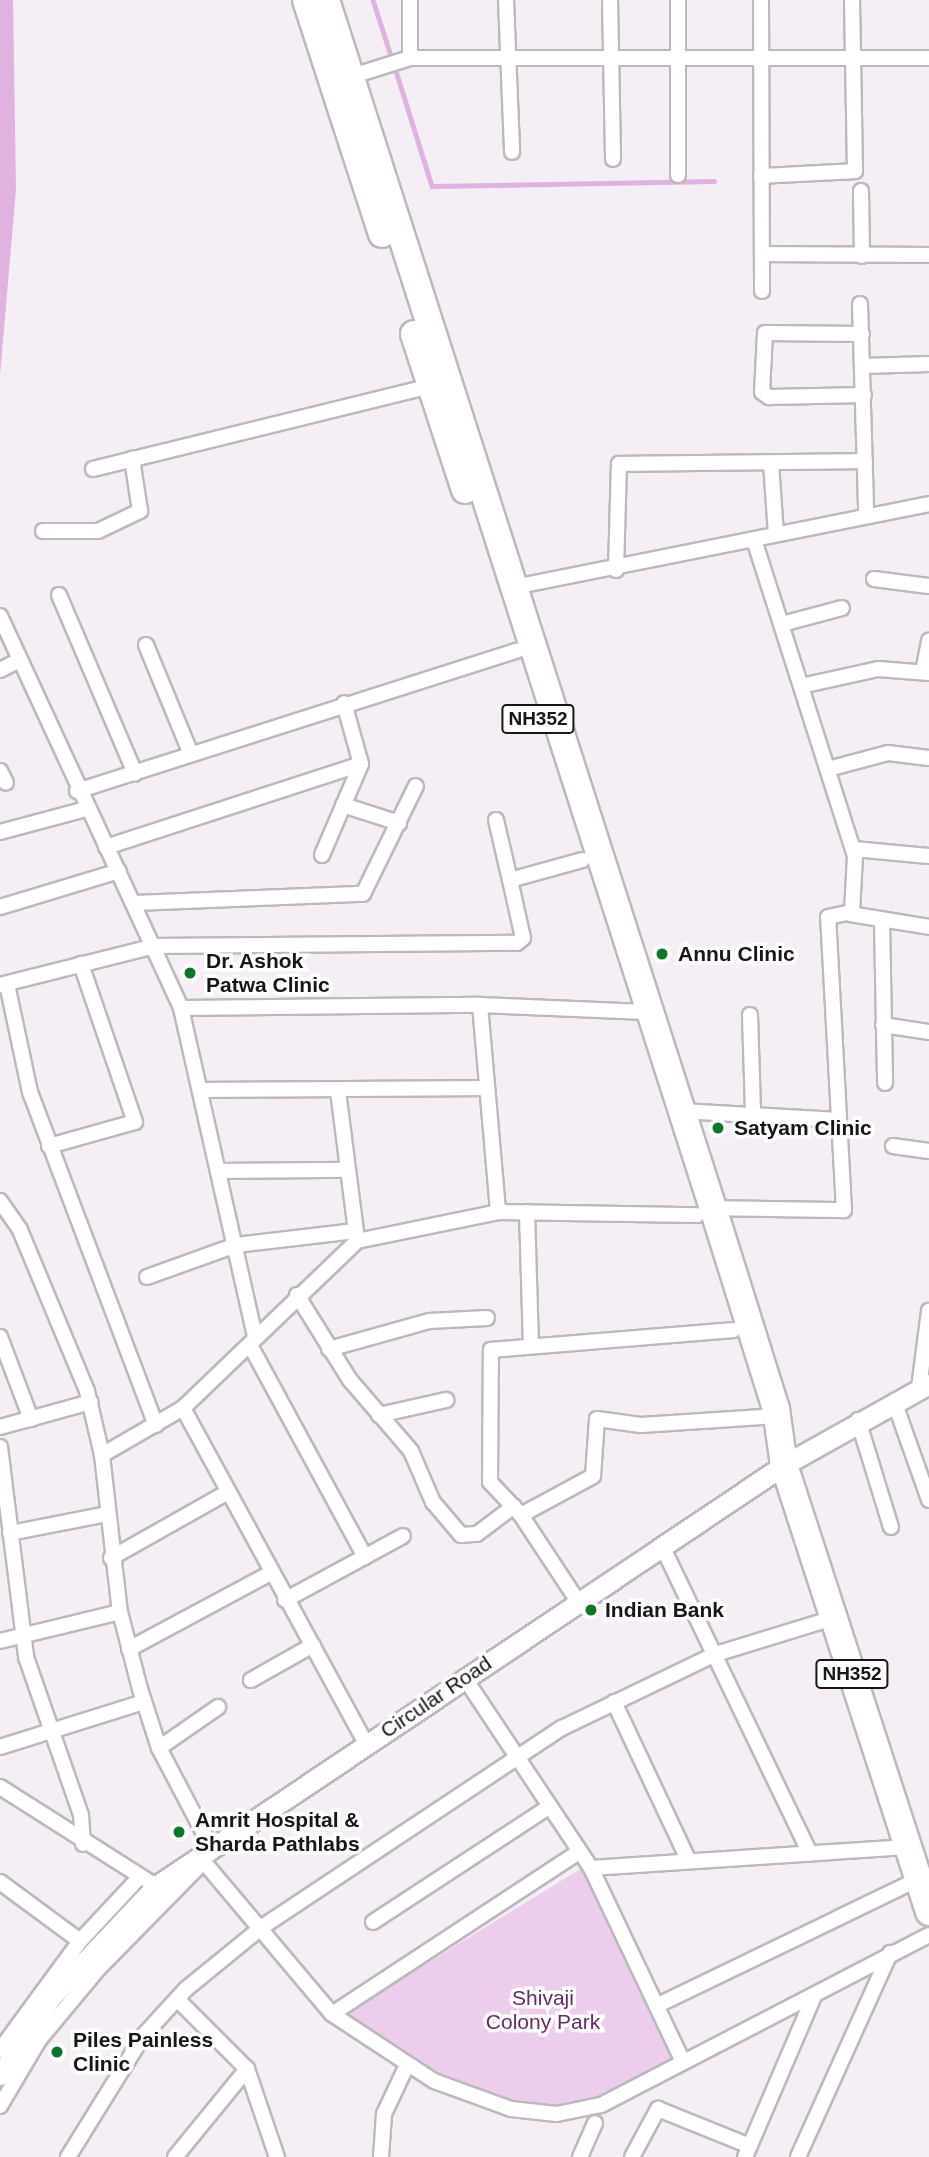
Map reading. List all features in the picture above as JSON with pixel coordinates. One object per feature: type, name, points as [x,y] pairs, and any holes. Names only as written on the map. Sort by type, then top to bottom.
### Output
[{"type":"highway","name":"NH352","points":[[306,0],[342,79]]},
{"type":"highway","name":"NH352","points":[[326,0],[342,79],[582,860],[639,1013],[705,1211],[776,1409],[770,1426]]},
{"type":"highway","name":"NH352","points":[[440,392],[514,587],[639,1013],[681,1111],[733,1330],[784,1465],[918,1864],[929,1912]]},
{"type":"main road","name":"Circular Road","points":[[0,2075],[51,1997],[144,1891],[204,1855],[464,1677],[663,1548],[784,1465],[858,1420],[924,1386]]},
{"type":"street","points":[[410,0],[410,58]]},
{"type":"street","points":[[506,0],[506,57],[512,152]]},
{"type":"street","points":[[610,0],[613,159]]},
{"type":"street","points":[[678,0],[678,175]]},
{"type":"street","points":[[761,0],[762,291]]},
{"type":"street","points":[[761,176],[853,173],[852,0]]},
{"type":"street","points":[[342,79],[410,58],[929,58]]},
{"type":"street","points":[[861,191],[862,256]]},
{"type":"street","points":[[762,254],[929,255]]},
{"type":"street","points":[[860,304],[864,366],[866,512]]},
{"type":"street","points":[[862,334],[765,333],[762,392],[769,397],[864,395]]},
{"type":"street","points":[[864,366],[929,364]]},
{"type":"street","points":[[93,469],[440,392]]},
{"type":"street","points":[[43,531],[98,531],[140,511],[132,459]]},
{"type":"street","points":[[616,570],[618,464],[866,461]]},
{"type":"street","points":[[771,463],[776,534]]},
{"type":"street","points":[[514,587],[616,570],[866,512],[929,504]]},
{"type":"street","points":[[754,540],[854,849],[850,915]]},
{"type":"street","points":[[874,579],[929,586]]},
{"type":"street","points":[[59,595],[135,773]]},
{"type":"street","points":[[782,624],[842,608]]},
{"type":"street","points":[[0,616],[76,791],[135,903],[181,1008],[222,1171],[252,1341],[365,1557]]},
{"type":"street","points":[[801,686],[878,669],[926,673],[929,641]]},
{"type":"street","points":[[146,645],[190,752]]},
{"type":"street","points":[[76,791],[344,703],[517,651]]},
{"type":"street","points":[[0,670],[20,660]]},
{"type":"street","points":[[322,855],[361,764],[344,703]]},
{"type":"street","points":[[828,769],[888,753],[929,758]]},
{"type":"street","points":[[106,847],[361,764]]},
{"type":"street","points":[[135,903],[358,895],[370,887],[416,786]]},
{"type":"street","points":[[343,805],[399,823]]},
{"type":"street","points":[[0,832],[86,808]]},
{"type":"street","points":[[156,1425],[49,1146],[3,985],[155,946],[517,943],[523,938],[496,820]]},
{"type":"street","points":[[854,849],[929,856]]},
{"type":"street","points":[[510,880],[582,860]]},
{"type":"street","points":[[0,907],[119,872]]},
{"type":"street","points":[[147,1276],[236,1245],[356,1236],[498,1212],[705,1211],[842,1214],[828,917],[850,915],[882,922],[929,927]]},
{"type":"street","points":[[882,922],[885,1083]]},
{"type":"street","points":[[49,1146],[135,1122],[81,964]]},
{"type":"street","points":[[181,1008],[480,1005],[639,1013]]},
{"type":"street","points":[[480,1005],[498,1212]]},
{"type":"street","points":[[750,1015],[752,1114]]},
{"type":"street","points":[[883,1025],[929,1032]]},
{"type":"street","points":[[203,1090],[487,1088]]},
{"type":"street","points":[[338,1091],[356,1236]]},
{"type":"street","points":[[681,1111],[839,1120]]},
{"type":"street","points":[[893,1146],[929,1152]]},
{"type":"street","points":[[222,1171],[346,1170]]},
{"type":"street","points":[[0,1201],[36,1266],[91,1402],[102,1455],[111,1558],[120,1612],[159,1748],[204,1855],[332,2014],[407,2067],[511,2109],[557,2114],[601,2105],[929,1935]]},
{"type":"street","points":[[527,1212],[531,1343]]},
{"type":"street","points":[[102,1455],[183,1409],[356,1236]]},
{"type":"street","points":[[297,1295],[329,1349],[379,1415],[407,1446],[433,1502],[461,1535],[477,1534],[518,1511],[593,1476],[597,1419],[647,1424],[770,1426]]},
{"type":"street","points":[[924,1386],[929,1311]]},
{"type":"street","points":[[329,1349],[429,1321],[487,1318]]},
{"type":"street","points":[[579,1603],[518,1511],[489,1475],[490,1356],[501,1346],[733,1330]]},
{"type":"street","points":[[0,1337],[31,1419]]},
{"type":"street","points":[[379,1415],[446,1400]]},
{"type":"street","points":[[894,1401],[929,1500]]},
{"type":"street","points":[[0,1427],[91,1402]]},
{"type":"street","points":[[183,1409],[366,1744]]},
{"type":"street","points":[[858,1420],[891,1527]]},
{"type":"street","points":[[0,1447],[22,1636],[48,1731],[82,1815],[84,1845],[144,1891]]},
{"type":"street","points":[[111,1558],[228,1492]]},
{"type":"street","points":[[10,1533],[108,1514]]},
{"type":"street","points":[[285,1600],[403,1536]]},
{"type":"street","points":[[663,1548],[810,1854]]},
{"type":"street","points":[[129,1648],[271,1573]]},
{"type":"street","points":[[0,1641],[120,1612]]},
{"type":"street","points":[[70,2155],[118,2070],[177,1999],[262,1927],[518,1759],[614,1702],[716,1654],[834,1618]]},
{"type":"street","points":[[251,1679],[313,1645]]},
{"type":"street","points":[[464,1677],[591,1868],[683,2062]]},
{"type":"street","points":[[0,1747],[144,1702]]},
{"type":"street","points":[[614,1702],[688,1859]]},
{"type":"street","points":[[159,1748],[218,1707]]},
{"type":"street","points":[[0,1787],[84,1845],[144,1891]]},
{"type":"street","points":[[373,1922],[549,1807]]},
{"type":"street","points":[[332,2014],[579,1852]]},
{"type":"street","points":[[591,1868],[688,1859],[810,1854],[918,1864]]},
{"type":"street","points":[[0,2106],[39,2040],[98,1969],[204,1855]]},
{"type":"street","points":[[658,2005],[918,1864]]},
{"type":"street","points":[[0,1882],[80,1941]]},
{"type":"street","points":[[0,2050],[80,1941],[144,1891]]},
{"type":"street","points":[[798,2157],[890,1953]]},
{"type":"street","points":[[632,2157],[658,2109],[748,2152],[814,1996]]},
{"type":"street","points":[[177,1999],[247,2069],[277,2157]]},
{"type":"street","points":[[381,2157],[384,2114],[407,2067]]},
{"type":"street","points":[[175,2157],[247,2069]]},
{"type":"street","points":[[580,2157],[596,2123]]},
{"type":"green space","name":"Shivaji Colony Park","points":[[582,1868],[683,2062],[592,2108],[511,2109],[414,2069],[331,2022]]},
{"type":"shaded area","points":[[0,0],[13,0],[16,189],[0,375]]},
{"type":"waterway","points":[[373,0],[392,59]]},
{"type":"waterway","points":[[396,71],[432,186],[714,181]]},
{"type":"place","name":"Annu Clinic","points":[[662,954]]},
{"type":"place","name":"Dr. Ashok Patwa Clinic","points":[[190,973]]},
{"type":"place","name":"Satyam Clinic","points":[[718,1128]]},
{"type":"place","name":"Indian Bank","points":[[591,1610]]},
{"type":"place","name":"Amrit Hospital & Sharda Pathlabs","points":[[179,1832]]},
{"type":"place","name":"Piles Painless Clinic","points":[[57,2052]]}]
